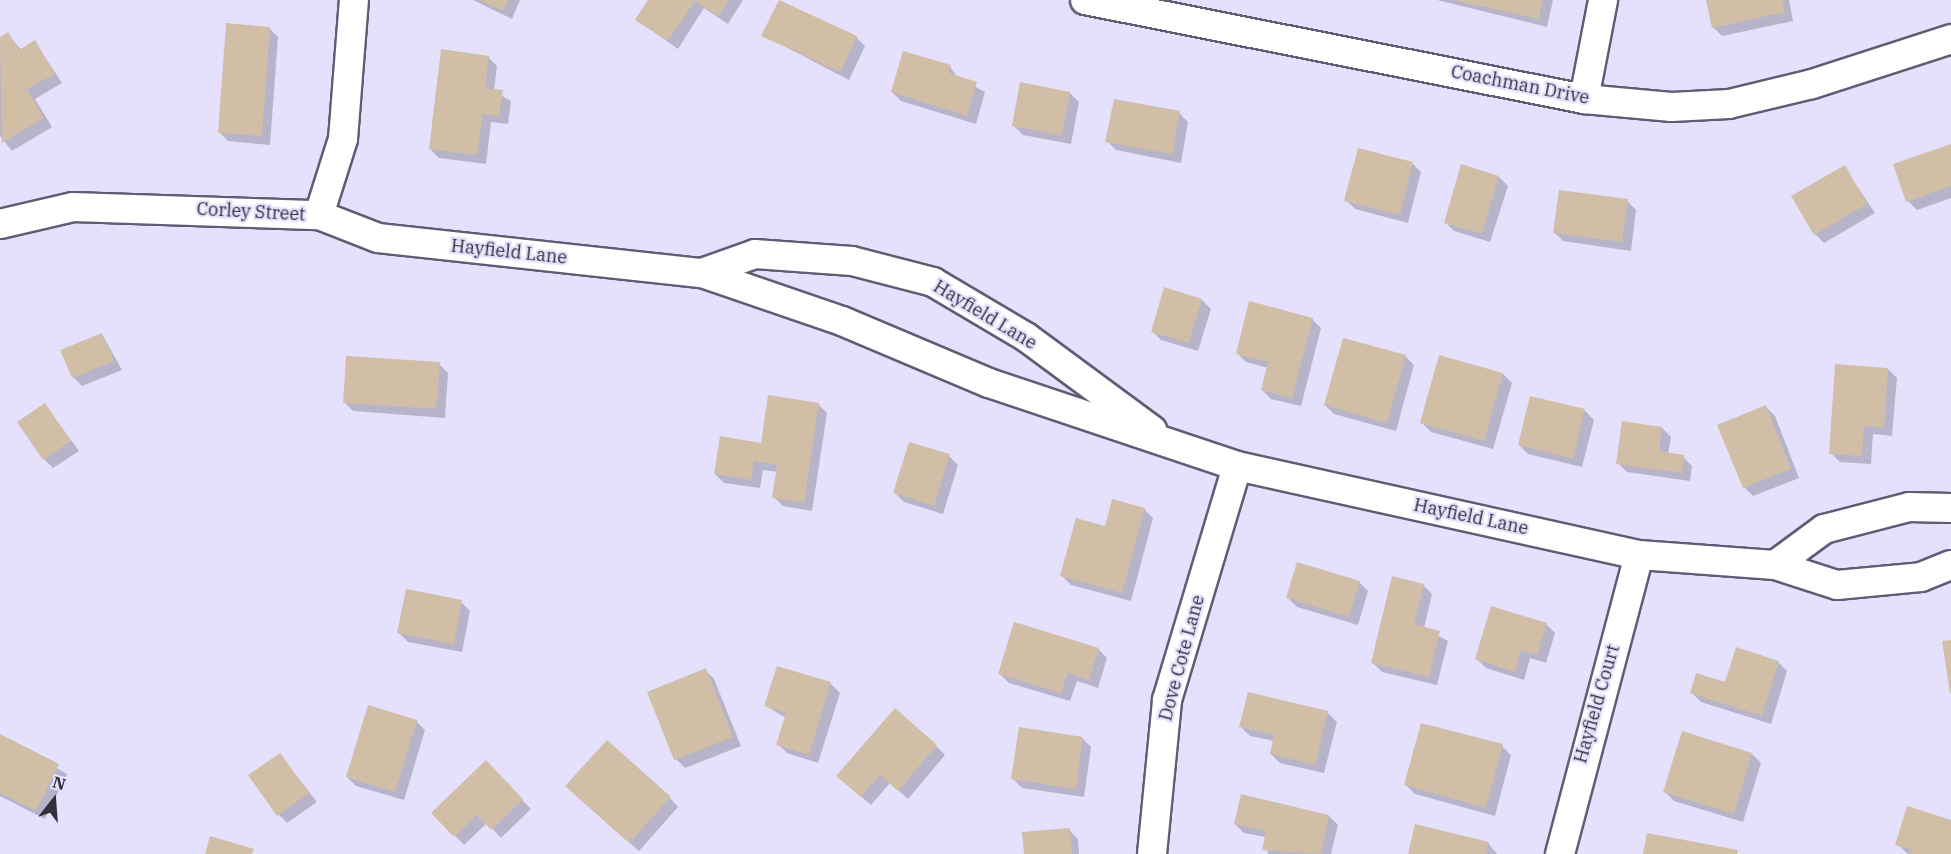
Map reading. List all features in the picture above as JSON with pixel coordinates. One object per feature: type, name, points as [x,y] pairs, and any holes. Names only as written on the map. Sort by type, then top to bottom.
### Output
[{"type":"street","name":"Corley Street","points":[[0,224],[73,207],[319,215],[343,139],[354,0]]},
{"type":"street","name":"Coachman Drive","points":[[1085,0],[1584,99],[1672,107],[1729,104],[1812,84],[1951,39]]},
{"type":"street","points":[[1584,99],[1604,0]]},
{"type":"street","name":"Hayfield Lane","points":[[319,215],[378,238],[702,273],[842,321],[989,383],[1237,466],[1639,555],[1775,565],[1837,585],[1921,577],[1951,565]]},
{"type":"street","name":"Hayfield Lane","points":[[702,273],[755,254],[852,261],[933,282],[1026,337],[1171,444]]},
{"type":"street","name":"Dove Cote Lane","points":[[1152,854],[1167,700],[1237,466]]},
{"type":"street","points":[[1775,565],[1824,529],[1909,507],[1951,508]]},
{"type":"street","name":"Hayfield Court","points":[[1560,854],[1639,555]]},
{"type":"building","points":[[479,0],[508,0],[503,11]]},
{"type":"building","points":[[648,0],[729,0],[718,16],[695,1],[668,41],[635,20]]},
{"type":"building","points":[[779,0],[857,36],[840,72],[761,36]]},
{"type":"building","points":[[1453,0],[1542,0],[1539,19]]},
{"type":"building","points":[[1706,0],[1782,0],[1785,12],[1712,28]]},
{"type":"building","points":[[226,23],[270,27],[262,136],[218,133]]},
{"type":"building","points":[[8,32],[19,50],[35,40],[55,74],[27,89],[44,118],[2,143],[0,37]]},
{"type":"building","points":[[441,49],[489,56],[485,88],[503,90],[499,116],[483,114],[477,155],[429,149]]},
{"type":"building","points":[[903,51],[951,65],[949,73],[977,82],[967,116],[891,92]]},
{"type":"building","points":[[1020,82],[1070,92],[1062,136],[1012,126]]},
{"type":"building","points":[[1114,99],[1180,111],[1172,154],[1105,142]]},
{"type":"building","points":[[1951,144],[1951,186],[1906,202],[1893,164]]},
{"type":"building","points":[[1358,148],[1413,162],[1400,215],[1344,201]]},
{"type":"building","points":[[1461,164],[1499,176],[1482,234],[1444,223]]},
{"type":"building","points":[[1845,165],[1867,204],[1814,235],[1791,196]]},
{"type":"building","points":[[1559,190],[1628,199],[1622,242],[1553,233]]},
{"type":"building","points":[[1164,287],[1202,299],[1189,343],[1151,332]]},
{"type":"building","points":[[1249,301],[1313,318],[1292,398],[1261,390],[1268,362],[1236,354]]},
{"type":"building","points":[[102,333],[114,361],[72,378],[60,350]]},
{"type":"building","points":[[1343,338],[1406,355],[1387,423],[1324,405]]},
{"type":"building","points":[[1439,355],[1503,373],[1484,441],[1420,423]]},
{"type":"building","points":[[346,356],[440,362],[436,409],[343,403]]},
{"type":"building","points":[[1835,364],[1888,368],[1884,428],[1864,426],[1862,456],[1829,454]]},
{"type":"building","points":[[768,395],[819,403],[804,503],[772,498],[777,465],[754,461],[751,480],[714,474],[720,436],[761,443]]},
{"type":"building","points":[[1530,396],[1585,409],[1573,459],[1518,445]]},
{"type":"building","points":[[45,403],[71,441],[43,460],[17,422]]},
{"type":"building","points":[[1766,405],[1791,469],[1743,488],[1717,425]]},
{"type":"building","points":[[1622,421],[1662,427],[1659,451],[1684,455],[1682,473],[1616,464]]},
{"type":"building","points":[[909,442],[950,454],[934,506],[893,493]]},
{"type":"building","points":[[1112,499],[1145,508],[1122,593],[1060,576],[1076,518],[1105,526]]},
{"type":"building","points":[[1297,562],[1360,581],[1349,617],[1286,598]]},
{"type":"building","points":[[1392,576],[1424,584],[1414,624],[1440,631],[1429,677],[1371,663]]},
{"type":"building","points":[[406,589],[462,600],[454,644],[397,633]]},
{"type":"building","points":[[1491,606],[1547,623],[1537,655],[1521,650],[1515,672],[1475,659]]},
{"type":"building","points":[[1014,622],[1099,648],[1089,680],[1068,673],[1061,693],[998,674]]},
{"type":"building","points":[[1951,640],[1951,693],[1950,693],[1942,641]]},
{"type":"building","points":[[1736,647],[1779,661],[1762,716],[1690,693],[1696,673],[1725,682]]},
{"type":"building","points":[[777,666],[831,682],[809,755],[776,745],[786,713],[764,706]]},
{"type":"building","points":[[706,668],[733,737],[674,760],[647,692]]},
{"type":"building","points":[[1248,692],[1328,711],[1315,765],[1270,754],[1274,735],[1239,727]]},
{"type":"building","points":[[368,705],[417,720],[395,792],[346,777]]},
{"type":"building","points":[[895,708],[937,745],[898,791],[880,775],[861,797],[836,776]]},
{"type":"building","points":[[1421,723],[1503,744],[1486,808],[1404,785]]},
{"type":"building","points":[[1019,727],[1083,737],[1076,789],[1011,779]]},
{"type":"building","points":[[1682,731],[1752,753],[1734,814],[1663,792]]},
{"type":"building","points":[[0,734],[59,764],[36,811],[0,793]]},
{"type":"building","points":[[607,740],[671,797],[629,843],[565,786]]},
{"type":"building","points":[[280,753],[309,793],[277,816],[248,775]]},
{"type":"building","points":[[486,760],[523,799],[491,830],[477,815],[454,837],[431,813]]},
{"type":"building","points":[[1241,794],[1329,815],[1321,854],[1262,850],[1266,831],[1234,824]]},
{"type":"building","points":[[1907,806],[1951,820],[1951,854],[1909,854],[1910,849],[1895,845]]},
{"type":"building","points":[[1415,824],[1489,842],[1486,854],[1408,854]]},
{"type":"building","points":[[1070,828],[1072,854],[1024,854],[1022,832]]},
{"type":"building","points":[[1647,833],[1738,850],[1737,854],[1643,854]]},
{"type":"building","points":[[210,836],[254,849],[252,854],[205,854]]}]
